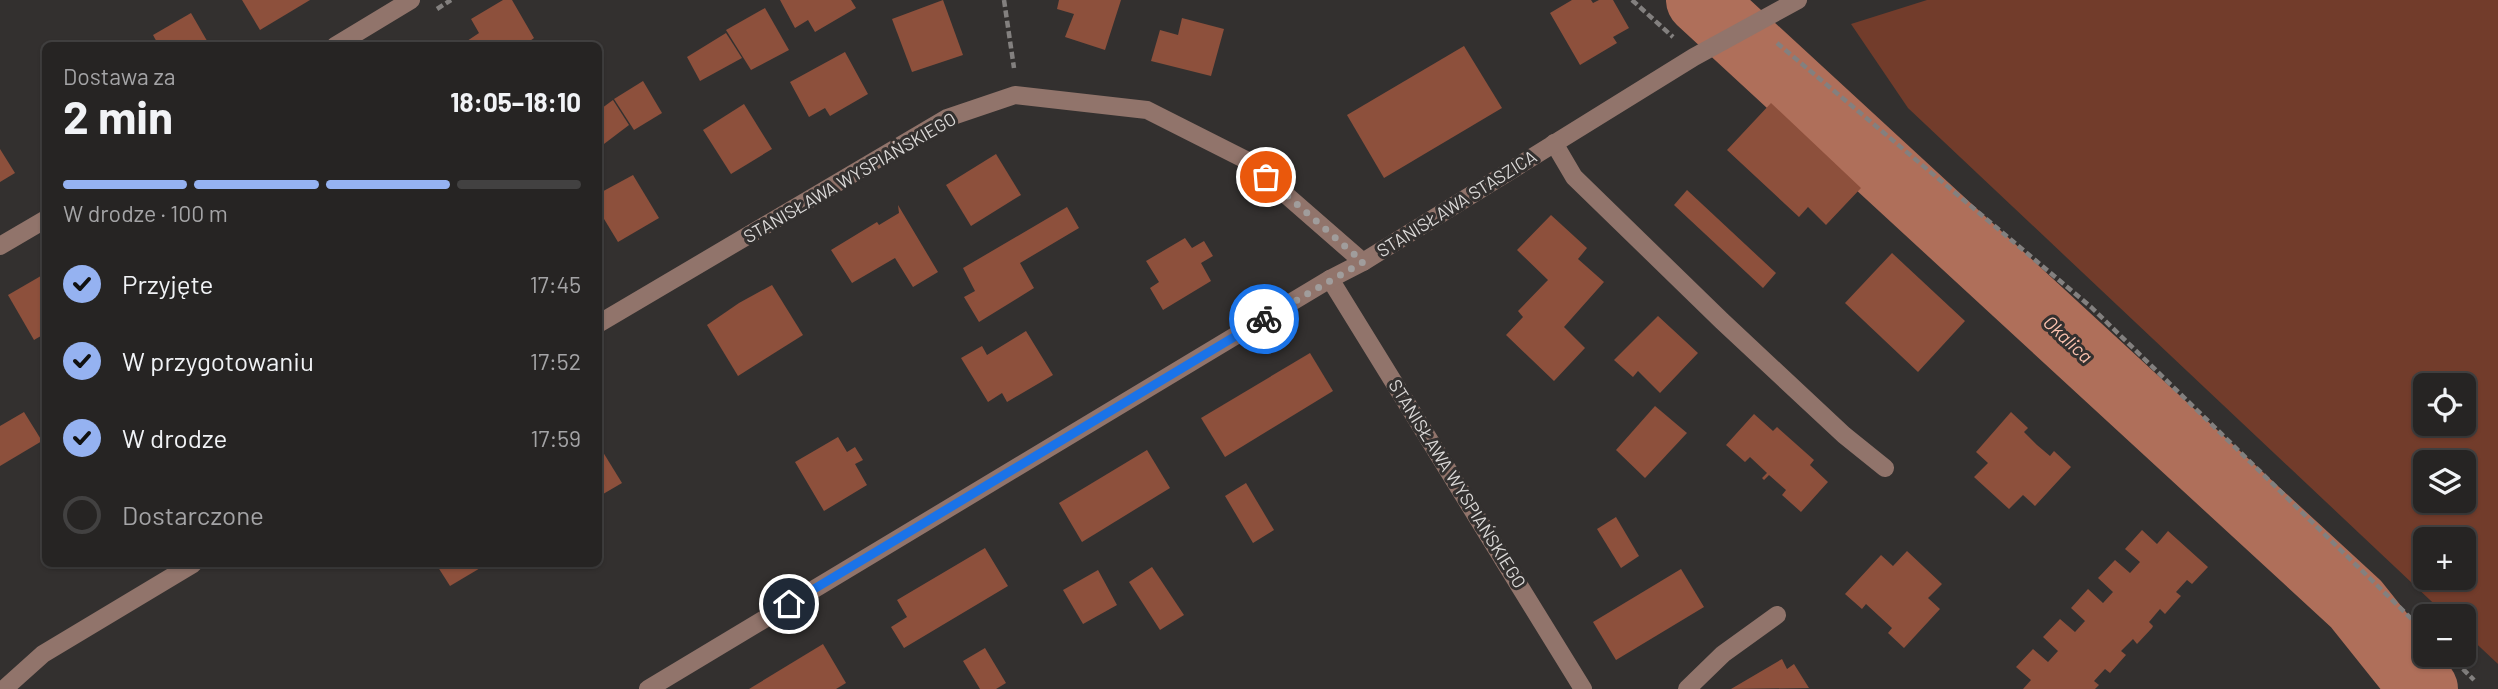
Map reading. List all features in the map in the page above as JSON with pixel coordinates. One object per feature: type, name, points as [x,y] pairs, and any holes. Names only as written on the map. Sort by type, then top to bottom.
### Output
[{"type":"street","points":[[342,42],[411,0]]},
{"type":"street","name":"STANISŁAWA STASZICA","points":[[648,689],[1330,279],[1363,262],[1694,57],[1798,0]]},
{"type":"street","name":"STANISŁAWA WYSPIAŃSKIEGO","points":[[602,322],[947,118],[1015,95],[1146,110],[1247,160],[1363,262]]},
{"type":"street","points":[[1554,144],[1574,177],[1844,435],[1885,468]]},
{"type":"street","points":[[0,246],[42,221]]},
{"type":"street","name":"STANISŁAWA WYSPIAŃSKIEGO","points":[[1330,279],[1583,689]]},
{"type":"street","points":[[4,689],[43,653],[188,567]]},
{"type":"street","points":[[1687,689],[1723,654],[1777,615]]},
{"type":"path","points":[[1004,0],[1014,72],[1006,74]]},
{"type":"path","points":[[1632,0],[1694,57]]},
{"type":"path","points":[[1755,25],[2091,307],[2413,620]]},
{"type":"path","points":[[2461,667],[2474,680]]},
{"type":"shaded area","points":[[1927,0],[2498,0],[2498,664],[2476,643],[2476,604],[2434,604],[2419,590],[2476,590],[2476,527],[2413,527],[2413,584],[1908,108],[1851,24]]},
{"type":"building","points":[[242,0],[310,0],[260,30]]},
{"type":"building","points":[[503,0],[512,0],[534,38],[528,42],[466,42],[479,33],[471,19]]},
{"type":"building","points":[[780,0],[851,0],[856,8],[815,32],[808,20],[795,28]]},
{"type":"building","points":[[943,0],[963,55],[912,72],[892,19]]},
{"type":"building","points":[[1059,0],[1121,0],[1105,50],[1065,37],[1074,14],[1057,9]]},
{"type":"building","points":[[1572,0],[1591,0],[1593,3],[1613,0],[1629,28],[1613,37],[1617,43],[1580,65],[1550,13]]},
{"type":"building","points":[[765,8],[789,50],[751,70],[726,30]]},
{"type":"building","points":[[191,13],[208,42],[157,42],[153,35]]},
{"type":"building","points":[[1182,18],[1224,29],[1211,76],[1151,61],[1160,30],[1178,35]]},
{"type":"building","points":[[726,33],[742,58],[700,81],[687,57]]},
{"type":"building","points":[[1464,46],[1502,108],[1384,178],[1347,115]]},
{"type":"building","points":[[845,52],[868,94],[830,116],[825,108],[809,117],[790,82]]},
{"type":"building","points":[[643,81],[662,113],[634,130],[614,99]]},
{"type":"building","points":[[613,100],[629,125],[602,145],[602,108]]},
{"type":"building","points":[[1771,103],[1861,188],[1826,225],[1808,207],[1799,217],[1727,150]]},
{"type":"building","points":[[744,104],[772,149],[731,174],[703,130]]},
{"type":"building","points":[[0,149],[15,173],[0,182]]},
{"type":"building","points":[[996,154],[1021,195],[971,226],[946,185]]},
{"type":"building","points":[[633,175],[659,218],[618,242],[602,216],[602,192]]},
{"type":"building","points":[[1687,190],[1776,273],[1763,288],[1674,205]]},
{"type":"building","points":[[898,205],[938,272],[913,287],[895,258],[852,283],[831,250],[877,222],[879,225],[899,213]]},
{"type":"building","points":[[1067,207],[1079,228],[1020,263],[1034,288],[979,322],[964,297],[975,291],[963,268]]},
{"type":"building","points":[[1551,215],[1587,248],[1578,259],[1604,282],[1564,327],[1585,348],[1554,381],[1506,335],[1523,317],[1518,311],[1548,280],[1517,250]]},
{"type":"building","points":[[1185,238],[1192,248],[1204,241],[1213,256],[1201,263],[1211,281],[1163,310],[1150,288],[1159,282],[1146,261]]},
{"type":"building","points":[[1892,253],[1965,321],[1918,372],[1845,303]]},
{"type":"building","points":[[42,275],[42,335],[34,340],[8,295]]},
{"type":"building","points":[[772,285],[803,335],[738,376],[707,325]]},
{"type":"building","points":[[1658,316],[1698,353],[1660,393],[1638,371],[1633,377],[1614,360]]},
{"type":"building","points":[[1026,331],[1053,375],[1007,402],[1002,393],[988,402],[961,358],[982,346],[987,355]]},
{"type":"building","points":[[1310,353],[1333,391],[1225,457],[1201,418]]},
{"type":"building","points":[[1655,406],[1687,433],[1645,478],[1616,450]]},
{"type":"building","points":[[24,412],[42,441],[0,466],[0,426]]},
{"type":"building","points":[[2011,412],[2028,428],[2024,432],[2037,445],[2050,456],[2054,451],[2071,467],[2035,506],[2023,495],[2009,509],[1974,477],[1988,463],[1976,452]]},
{"type":"building","points":[[1754,414],[1773,431],[1777,427],[1814,460],[1810,465],[1828,482],[1801,512],[1782,495],[1786,490],[1769,475],[1764,480],[1762,478],[1767,473],[1750,457],[1745,462],[1726,445]]},
{"type":"building","points":[[838,437],[847,452],[855,447],[863,460],[855,464],[867,485],[824,511],[795,462]]},
{"type":"building","points":[[602,450],[622,483],[602,495]]},
{"type":"building","points":[[1147,450],[1170,488],[1082,542],[1059,503]]},
{"type":"building","points":[[1246,483],[1274,530],[1253,543],[1225,496]]},
{"type":"building","points":[[1616,517],[1639,556],[1621,568],[1597,529]]},
{"type":"building","points":[[2142,530],[2157,544],[2168,531],[2208,567],[2192,584],[2187,580],[2176,592],[2181,596],[2165,614],[2160,609],[2149,622],[2152,628],[2137,644],[2133,639],[2121,651],[2126,655],[2110,673],[2105,669],[2094,681],[2099,685],[2095,689],[2023,689],[2031,680],[2016,667],[2033,649],[2048,662],[2058,651],[2043,637],[2060,619],[2075,632],[2085,621],[2071,608],[2088,589],[2103,603],[2113,592],[2098,578],[2115,560],[2130,573],[2140,562],[2125,549]]},
{"type":"building","points":[[985,548],[1008,586],[904,648],[891,627],[907,617],[897,600]]},
{"type":"building","points":[[1907,551],[1942,584],[1928,598],[1940,609],[1904,648],[1888,633],[1892,628],[1866,604],[1862,609],[1845,594],[1881,555],[1893,566]]},
{"type":"building","points":[[438,567],[482,567],[450,586]]},
{"type":"building","points":[[1152,567],[1184,615],[1160,630],[1129,582]]},
{"type":"building","points":[[1681,569],[1704,607],[1616,660],[1593,622]]},
{"type":"building","points":[[1098,570],[1117,605],[1083,624],[1063,590]]},
{"type":"building","points":[[823,644],[846,683],[836,689],[749,689]]},
{"type":"building","points":[[985,648],[1006,683],[996,689],[980,689],[963,661]]},
{"type":"building","points":[[1782,659],[1787,669],[1794,664],[1809,688],[1731,689]]},
{"type":"waterway","name":"Okalica","points":[[1700,0],[2356,604],[2424,689]]},
{"type":"way so far","points":[[1264,319],[1363,262],[1266,177]]},
{"type":"route","points":[[789,604],[1264,319]]}]
